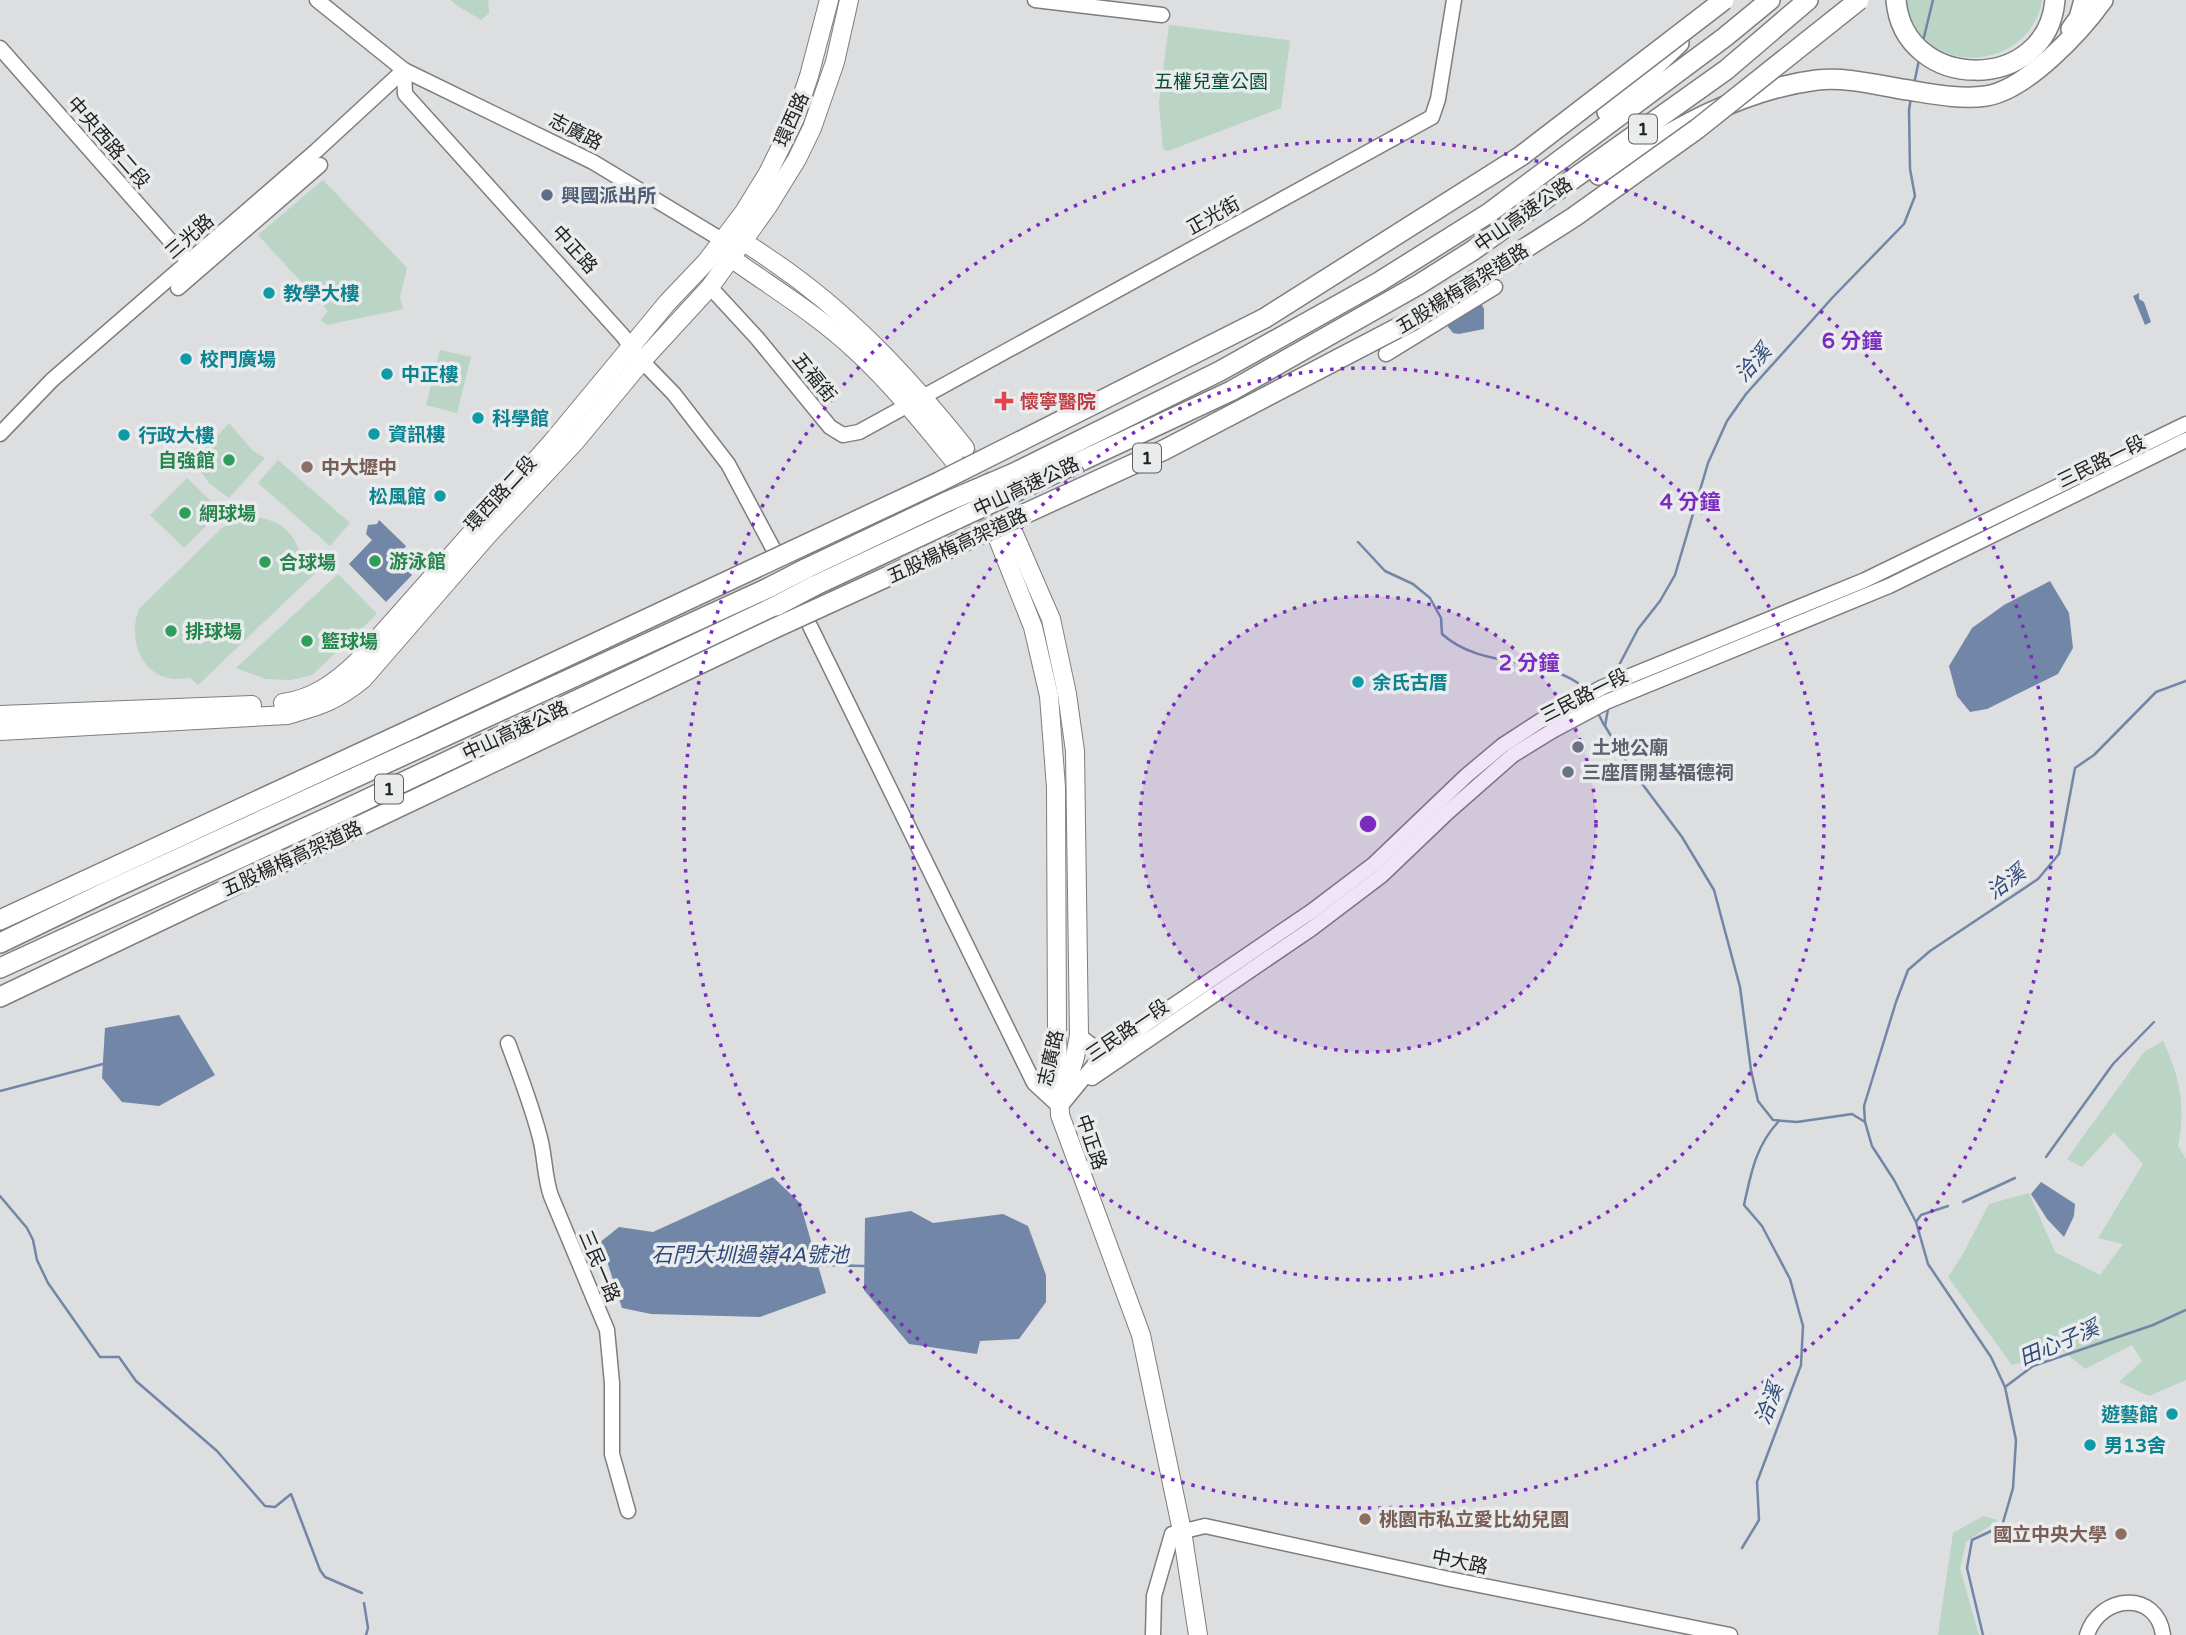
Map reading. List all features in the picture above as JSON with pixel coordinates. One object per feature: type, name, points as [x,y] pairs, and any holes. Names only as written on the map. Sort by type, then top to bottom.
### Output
[{"type":"highway","points":[[1489,213],[1605,114],[1724,0]]},
{"type":"highway","name":"1","points":[[0,920],[927,487],[1265,318],[1521,156],[1724,0]]},
{"type":"highway","name":"中山高速公路","points":[[0,943],[768,588],[809,578],[957,519],[1017,482],[1379,282],[1489,213],[1726,37],[1770,0]]},
{"type":"highway","name":"中山高速公路","points":[[0,968],[355,805],[776,606],[809,578],[946,502],[1017,482],[1231,391],[1418,285],[1472,251],[1726,70],[1808,0]]},
{"type":"highway","name":"五股楊梅高架道路","points":[[0,997],[775,628],[1164,450],[1411,321],[1574,217],[1697,129],[1859,0]]},
{"type":"highway","points":[[1896,0],[1897,10],[1908,35],[1926,54],[1949,67],[1975,72],[2001,68],[2025,55],[2043,36],[2054,12],[2055,0]]},
{"type":"highway","points":[[2050,58],[2079,18],[2084,0]]},
{"type":"highway","points":[[1472,251],[1682,124],[1771,88],[1819,80],[1852,80],[1947,96],[1988,96],[2022,82],[2050,58],[2103,0]]},
{"type":"main road","name":"環西路","points":[[722,240],[744,212],[786,138],[809,76],[829,0]]},
{"type":"main road","name":"環西路","points":[[743,241],[768,206],[812,128],[835,62],[849,0]]},
{"type":"main road","name":"志廣路","points":[[722,240],[743,241]]},
{"type":"main road","points":[[722,240],[731,258],[817,318],[916,401]]},
{"type":"main road","name":"環西路二段","points":[[0,715],[287,703],[326,688],[357,662],[552,442],[722,240]]},
{"type":"main road","points":[[743,241],[814,292],[875,344],[916,401],[960,455]]},
{"type":"main road","name":"環西路二段","points":[[0,731],[287,715],[321,706],[341,697],[363,680],[480,545],[575,442],[642,361],[709,287],[743,241]]},
{"type":"main road","name":"志廣路","points":[[1006,536],[1051,619],[1076,751],[1079,1035],[1060,1107],[1057,1037],[1056,787],[1049,696],[1033,627],[1006,536]]},
{"type":"main road","name":"中正路","points":[[1060,1107],[1060,1115],[1074,1158],[1141,1335],[1182,1531],[1198,1635]]},
{"type":"street","points":[[317,0],[404,70]]},
{"type":"street","points":[[1035,0],[1162,15]]},
{"type":"street","name":"正光街","points":[[916,401],[1432,117],[1438,99],[1454,0]]},
{"type":"street","name":"中央西路二段","points":[[0,48],[188,262]]},
{"type":"street","name":"志廣路","points":[[404,70],[593,162],[722,240]]},
{"type":"street","name":"三光路","points":[[0,434],[52,380],[316,151],[404,70]]},
{"type":"street","name":"中正路","points":[[404,70],[405,93],[674,394],[728,464],[776,554]]},
{"type":"street","points":[[178,288],[320,165]]},
{"type":"street","name":"五福街","points":[[709,287],[757,338],[830,427],[843,435],[859,432],[916,401]]},
{"type":"street","points":[[1386,354],[1495,287]]},
{"type":"street","name":"三民路一段","points":[[1060,1107],[1095,1064],[1146,1024],[1312,911],[1374,864],[1466,776],[1503,745],[1603,687],[1865,580],[2186,424]]},
{"type":"street","name":"三民路一段","points":[[1060,1107],[1096,1074],[1311,929],[1381,876],[1456,804],[1513,755],[1606,702],[1889,586],[2186,440]]},
{"type":"street","name":"中正路","points":[[810,626],[1034,1083],[1060,1107]]},
{"type":"street","points":[[1603,687],[1606,702]]},
{"type":"street","points":[[1079,1035],[1092,1046],[1104,1050],[1115,1048]]},
{"type":"street","name":"三民一路","points":[[508,1043],[530,1102],[551,1196],[607,1330],[612,1383],[612,1454],[628,1511]]},
{"type":"street","name":"中大路","points":[[1182,1531],[1205,1526],[1450,1579],[1731,1635]]},
{"type":"street","points":[[1153,1635],[1154,1596],[1172,1534],[1182,1531],[1693,1635]]},
{"type":"street","points":[[2087,1635],[2099,1612],[2123,1602],[2137,1604],[2150,1611],[2160,1622],[2163,1635]]},
{"type":"green space","points":[[451,0],[488,0],[489,13],[481,20]]},
{"type":"green space","points":[[1904,0],[2042,0],[2036,18],[2026,34],[2013,45],[1980,57],[1962,57],[1944,52],[1923,38]]},
{"type":"green space","name":"五權兒童公園","points":[[1169,25],[1290,41],[1281,108],[1168,151],[1163,149],[1159,103]]},
{"type":"green space","points":[[323,180],[407,268],[400,297],[403,309],[327,325],[321,320],[328,311],[258,235]]},
{"type":"green space","points":[[440,350],[471,357],[457,413],[426,405]]},
{"type":"green space","name":"自強館","points":[[229,423],[253,451],[265,458],[229,498],[209,483],[193,462]]},
{"type":"green space","points":[[278,460],[350,523],[330,546],[258,483]]},
{"type":"green space","name":"網球場","points":[[187,478],[221,511],[184,548],[150,515]]},
{"type":"green space","points":[[256,517],[275,522],[288,531],[304,563],[317,551],[327,562],[198,685],[190,678],[170,679],[157,674],[149,668],[138,650],[135,629],[139,609],[223,527],[238,520]]},
{"type":"green space","name":"籃球場","points":[[338,574],[377,614],[312,675],[291,680],[266,679],[236,668]]},
{"type":"green space","points":[[2163,1041],[2174,1067],[2180,1092],[2178,1146],[2186,1159],[2186,1380],[2149,1396],[2119,1382],[2142,1361],[2132,1345],[2085,1369],[2062,1350],[2012,1365],[1948,1277],[1989,1204],[2029,1193],[2055,1252],[2100,1275],[2123,1244],[2098,1238],[2143,1164],[2114,1132],[2082,1167],[2067,1159],[2144,1052]]},
{"type":"green space","points":[[1983,1516],[1998,1520],[1966,1542],[1960,1569],[1979,1635],[1938,1635],[1953,1533]]},
{"type":"water","points":[[2139,293],[2139,299],[2144,302],[2151,322],[2145,325],[2133,296]]},
{"type":"water","points":[[1480,301],[1484,309],[1484,329],[1453,333],[1445,323]]},
{"type":"water","name":"游泳館","points":[[379,520],[406,546],[396,559],[412,575],[386,602],[349,564],[372,540],[366,534],[368,525],[377,524]]},
{"type":"water","points":[[2050,581],[2069,613],[2073,648],[2058,674],[1987,709],[1970,712],[1957,696],[1949,666],[1972,628],[2004,605]]},
{"type":"water","points":[[179,1015],[215,1075],[159,1106],[122,1102],[102,1078],[105,1028]]},
{"type":"water","name":"石門大圳過嶺4A號池","points":[[773,1177],[800,1203],[826,1293],[760,1317],[651,1314],[622,1308],[607,1261],[588,1262],[585,1247],[599,1243],[619,1227],[653,1232]]},
{"type":"water","points":[[2041,1182],[2075,1204],[2074,1216],[2064,1237],[2047,1219],[2031,1194]]},
{"type":"water","name":"石門大圳過嶺4A號池","points":[[911,1211],[933,1223],[1003,1214],[1028,1226],[1046,1275],[1046,1302],[1019,1339],[980,1341],[977,1354],[909,1344],[864,1290],[865,1218]]},
{"type":"waterway","name":"洽溪","points":[[1923,41],[1933,0]]},
{"type":"waterway","name":"洽溪","points":[[1914,84],[1919,60]]},
{"type":"waterway","name":"洽溪","points":[[1617,669],[1638,629],[1660,601],[1675,575],[1708,463],[1727,421],[1746,394],[1833,297],[1904,224],[1915,196],[1910,169],[1911,97]]},
{"type":"waterway","points":[[1358,542],[1385,571],[1413,584],[1430,598],[1441,618],[1442,634],[1457,645],[1491,658],[1545,668],[1578,683]]},
{"type":"waterway","name":"洽溪","points":[[1865,1122],[1864,1106],[1908,970],[1930,951],[2038,879],[2059,854],[2075,768],[2094,755],[2156,692],[2186,681]]},
{"type":"waterway","name":"洽溪","points":[[1608,709],[1605,726],[1631,769],[1682,837],[1714,890],[1740,987],[1758,1101],[1773,1120],[1797,1122],[1852,1114],[1865,1122],[1872,1146],[1916,1222],[1928,1264],[1991,1357],[2005,1387]]},
{"type":"waterway","points":[[1599,715],[1604,725]]},
{"type":"waterway","name":"洽溪","points":[[2046,1157],[2113,1064],[2154,1022]]},
{"type":"waterway","points":[[0,1091],[103,1064]]},
{"type":"waterway","name":"洽溪","points":[[1742,1548],[1759,1520],[1757,1482],[1801,1365],[1803,1326],[1790,1279],[1762,1226],[1744,1205],[1760,1150],[1779,1121]]},
{"type":"waterway","name":"洽溪","points":[[1963,1202],[2015,1178]]},
{"type":"waterway","points":[[0,1196],[27,1228],[48,1283],[100,1357],[119,1357],[136,1381],[217,1451],[265,1506],[275,1507],[291,1494],[325,1577],[362,1593]]},
{"type":"waterway","name":"洽溪","points":[[1916,1222],[1921,1215],[1948,1206]]},
{"type":"waterway","points":[[818,1265],[864,1266]]},
{"type":"waterway","name":"田心子溪","points":[[1983,1635],[1967,1568],[1972,1540],[2002,1526],[2013,1488],[2016,1440],[2005,1387],[2033,1366],[2153,1325],[2186,1310]]},
{"type":"waterway","points":[[364,1603],[368,1628],[366,1635]]},
{"type":"tunnel","points":[[967,452],[1014,534]]},
{"type":"tunnel","points":[[955,462],[998,539]]},
{"type":"place","name":"興國派出所","points":[[547,195]]},
{"type":"place","name":"教學大樓","points":[[269,293]]},
{"type":"place","name":"校門廣場","points":[[186,359]]},
{"type":"place","name":"中正樓","points":[[387,374]]},
{"type":"place","name":"懷寧醫院","points":[[1004,401]]},
{"type":"place","name":"科學館","points":[[478,418]]},
{"type":"place","name":"資訊樓","points":[[374,434]]},
{"type":"place","name":"行政大樓","points":[[124,435]]},
{"type":"place","name":"自強館","points":[[229,460]]},
{"type":"place","name":"中大壢中","points":[[307,467]]},
{"type":"place","name":"松風館","points":[[440,496]]},
{"type":"place","name":"網球場","points":[[185,513]]},
{"type":"place","name":"游泳館","points":[[375,561]]},
{"type":"place","name":"合球場","points":[[265,562]]},
{"type":"place","name":"排球場","points":[[171,631]]},
{"type":"place","name":"籃球場","points":[[307,641]]},
{"type":"place","name":"余氏古厝","points":[[1358,682]]},
{"type":"place","name":"土地公廟","points":[[1578,747]]},
{"type":"place","name":"三座厝開基福德祠","points":[[1568,772]]},
{"type":"place","name":"遊藝館","points":[[2172,1414]]},
{"type":"place","name":"男13舍","points":[[2090,1445]]},
{"type":"place","name":"桃園市私立愛比幼兒園","points":[[1365,1519]]},
{"type":"place","name":"國立中央大學","points":[[2121,1534]]}]
